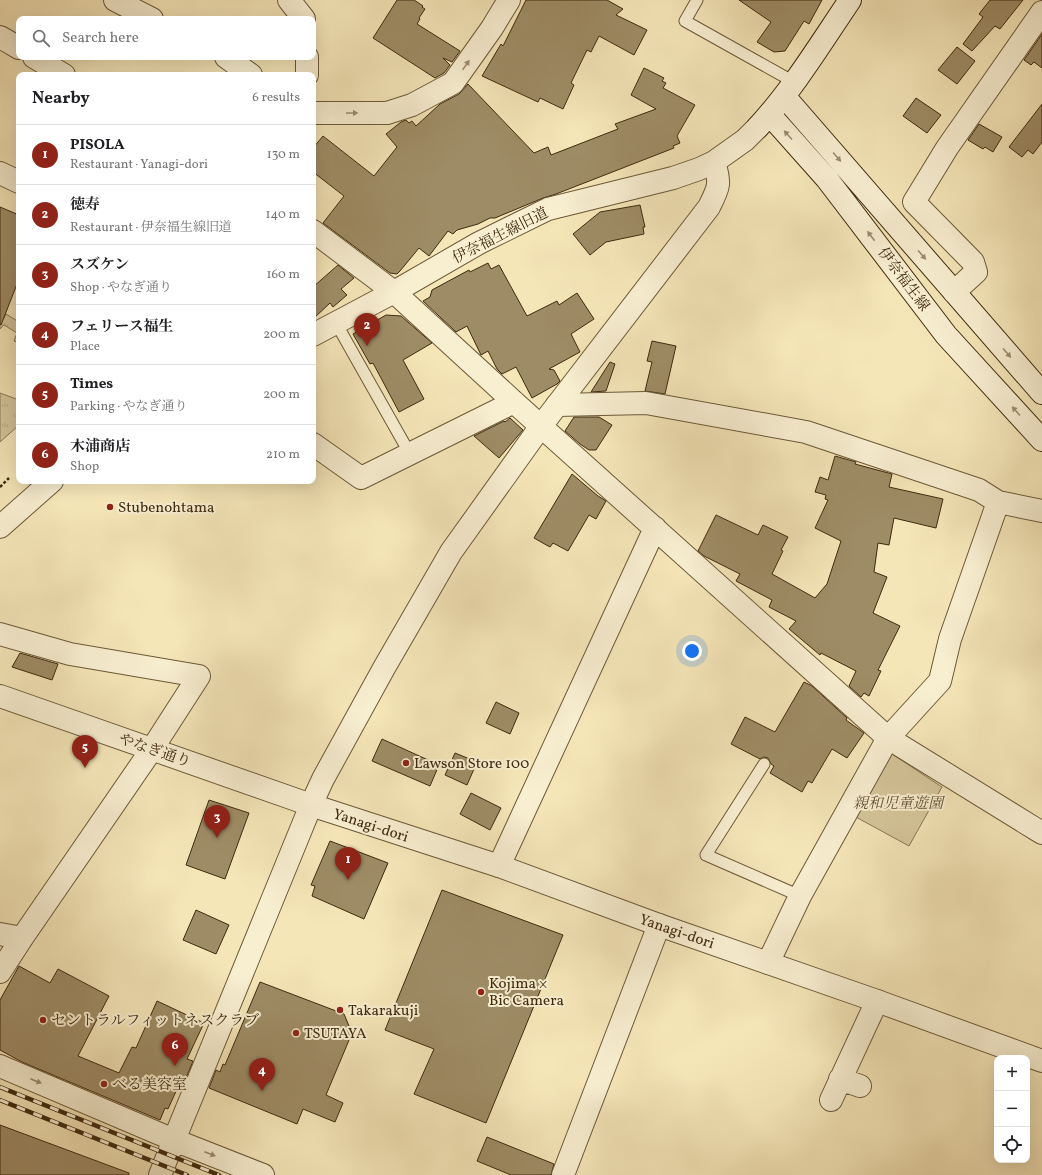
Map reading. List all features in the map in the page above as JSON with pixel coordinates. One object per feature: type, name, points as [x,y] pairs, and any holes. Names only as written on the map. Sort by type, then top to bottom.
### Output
[{"type":"street","points":[[115,0],[146,16]]},
{"type":"street","points":[[289,0],[302,16]]},
{"type":"street","points":[[316,113],[387,113],[412,105],[453,83],[492,28],[509,0]]},
{"type":"street","name":"伊奈福生線旧道","points":[[316,333],[394,292],[479,242],[548,209],[673,178],[714,162],[745,140],[764,121],[789,89],[850,0]]},
{"type":"street","points":[[954,292],[976,272],[973,262],[914,202],[947,148],[1042,12]]},
{"type":"street","points":[[0,37],[16,46]]},
{"type":"street","points":[[39,60],[59,72]]},
{"type":"street","points":[[230,60],[248,72]]},
{"type":"street","points":[[307,60],[307,72]]},
{"type":"street","name":"伊奈福生線","points":[[789,89],[954,292],[1042,393]]},
{"type":"street","name":"伊奈福生線","points":[[764,121],[827,179],[946,335],[1042,440]]},
{"type":"street","points":[[160,1175],[310,805],[323,779],[384,668],[451,552],[541,426],[709,207],[718,189],[718,176],[714,162]]},
{"type":"street","points":[[0,173],[16,181]]},
{"type":"street","points":[[316,233],[394,292],[514,402],[888,738],[1040,828]]},
{"type":"street","points":[[316,446],[361,478],[514,402]]},
{"type":"street","points":[[557,405],[646,403],[806,432],[979,490],[998,502],[1042,511]]},
{"type":"street","points":[[0,527],[49,484]]},
{"type":"street","points":[[768,963],[800,896],[888,738],[940,681],[950,639],[998,502]]},
{"type":"street","points":[[499,866],[655,528]]},
{"type":"street","points":[[0,634],[70,654],[199,676],[152,749],[0,972]]},
{"type":"street","name":"やなぎ通り","points":[[0,696],[310,805]]},
{"type":"street","name":"Yanagi-dori","points":[[310,805],[499,866],[659,925],[877,1001],[1042,1061]]},
{"type":"street","points":[[563,1175],[659,925]]},
{"type":"street","points":[[0,934],[22,938]]},
{"type":"street","points":[[831,1100],[850,1083],[877,1001]]},
{"type":"street","points":[[0,1066],[174,1140],[264,1175]]},
{"type":"lane","points":[[697,0],[684,21],[789,89]]},
{"type":"lane","points":[[336,323],[410,454]]},
{"type":"lane","points":[[764,764],[706,855],[800,896]]},
{"type":"path","points":[[0,486],[9,478]]},
{"type":"green space","points":[[6,314],[16,320],[16,332],[4,325],[0,329],[0,316],[4,318]]},
{"type":"green space","points":[[0,393],[16,399],[16,428],[0,442]]},
{"type":"green space","name":"親和児童遊園","points":[[892,754],[942,787],[909,846],[854,816]]},
{"type":"building","points":[[397,0],[414,0],[423,6],[422,7],[425,9],[417,24],[460,51],[452,62],[443,58],[450,65],[444,73],[435,78],[373,38]]},
{"type":"building","points":[[526,0],[607,0],[623,9],[616,15],[647,30],[634,55],[599,36],[591,52],[587,50],[571,83],[574,85],[563,109],[540,98],[538,102],[482,76],[501,44],[503,46]]},
{"type":"building","points":[[739,0],[822,0],[809,24],[804,21],[785,51],[774,52],[757,42],[771,22]]},
{"type":"building","points":[[990,0],[1023,0],[1000,29],[995,26],[972,51],[963,44],[983,17],[979,14]]},
{"type":"building","points":[[1042,34],[1042,68],[1034,62],[1031,65],[1024,60]]},
{"type":"building","points":[[957,47],[975,61],[957,84],[938,70]]},
{"type":"building","points":[[644,68],[664,78],[662,81],[666,83],[663,88],[695,105],[677,136],[680,143],[673,146],[674,148],[495,218],[490,218],[478,224],[457,230],[453,234],[448,231],[429,256],[419,248],[397,274],[390,273],[323,223],[344,196],[316,174],[316,144],[323,136],[374,176],[397,147],[386,134],[401,122],[406,120],[409,123],[412,121],[416,126],[440,104],[459,94],[468,84],[534,153],[548,147],[551,155],[618,129],[615,124],[656,109],[631,95]]},
{"type":"building","points":[[916,98],[941,115],[927,133],[903,116]]},
{"type":"building","points":[[1042,104],[1042,142],[1033,154],[1028,150],[1022,157],[1009,147]]},
{"type":"building","points":[[979,124],[1002,137],[993,152],[985,147],[983,149],[968,140]]},
{"type":"building","points":[[640,205],[645,227],[643,227],[644,234],[606,242],[590,255],[573,234],[600,212]]},
{"type":"building","points":[[0,207],[16,214],[16,287],[1,325]]},
{"type":"building","points":[[488,263],[491,269],[499,265],[527,316],[557,301],[559,305],[577,293],[594,319],[571,334],[580,352],[549,369],[554,370],[560,381],[532,398],[516,367],[502,374],[497,369],[488,351],[481,355],[467,326],[456,332],[423,301],[430,297],[432,290],[469,270],[470,272]]},
{"type":"building","points":[[338,265],[354,278],[341,289],[347,295],[333,307],[330,303],[316,316],[316,284]]},
{"type":"building","points":[[386,315],[401,316],[432,343],[403,360],[424,399],[399,412],[373,363],[370,364],[353,334]]},
{"type":"building","points":[[652,341],[676,346],[665,394],[645,391],[652,362],[647,361]]},
{"type":"building","points":[[610,362],[615,364],[606,391],[591,392]]},
{"type":"building","points":[[574,417],[599,417],[612,425],[596,450],[589,450],[565,431]]},
{"type":"building","points":[[510,418],[523,430],[499,458],[474,436],[504,421],[505,422]]},
{"type":"building","points":[[835,456],[856,462],[855,464],[892,474],[889,487],[943,499],[936,528],[894,518],[889,545],[878,543],[874,572],[887,577],[873,613],[900,626],[878,670],[881,671],[869,696],[864,693],[861,697],[849,686],[856,671],[821,653],[820,655],[789,629],[796,621],[769,607],[772,600],[736,581],[740,574],[704,556],[698,551],[716,515],[758,535],[763,525],[788,537],[781,550],[783,551],[772,574],[815,598],[827,584],[841,541],[815,528],[828,500],[825,499],[826,495],[815,492],[820,477],[828,480]]},
{"type":"building","points":[[572,474],[606,501],[596,519],[589,515],[568,551],[553,543],[550,547],[534,538]]},
{"type":"building","points":[[20,653],[58,664],[52,680],[12,667]]},
{"type":"building","points":[[804,682],[812,686],[847,718],[846,720],[864,733],[847,758],[832,749],[812,783],[808,781],[802,792],[770,773],[774,766],[768,758],[764,757],[760,759],[731,744],[745,717],[775,732]]},
{"type":"building","points":[[496,702],[519,713],[510,734],[486,723]]},
{"type":"building","name":"Lawson Store 100","points":[[382,739],[439,765],[430,786],[372,761]]},
{"type":"building","points":[[455,753],[477,762],[467,785],[445,775]]},
{"type":"building","points":[[471,793],[501,808],[490,830],[460,814]]},
{"type":"building","points":[[209,800],[249,813],[225,879],[186,865]]},
{"type":"building","points":[[330,841],[388,863],[364,919],[312,896],[315,886],[311,885]]},
{"type":"building","points":[[442,890],[563,935],[486,1123],[414,1094],[434,1049],[385,1030]]},
{"type":"building","points":[[196,910],[229,925],[216,954],[183,940]]},
{"type":"building","points":[[19,966],[50,983],[58,969],[109,996],[78,1056],[119,1073],[132,1047],[136,1048],[157,1001],[204,1023],[187,1059],[193,1061],[186,1078],[182,1078],[168,1109],[165,1108],[160,1120],[22,1062],[0,1050],[0,1000]]},
{"type":"building","points":[[260,982],[344,1014],[352,1033],[326,1095],[343,1103],[335,1122],[303,1109],[297,1124],[209,1088],[216,1070],[220,1072],[223,1064],[225,1065]]},
{"type":"building","points":[[0,1125],[129,1173],[129,1175],[0,1175]]},
{"type":"building","points":[[487,1137],[554,1164],[551,1175],[511,1175],[477,1161]]},
{"type":"railway","points":[[0,1087],[219,1175]]},
{"type":"railway","points":[[0,1100],[187,1175]]},
{"type":"place","name":"徳寿","points":[[367,346]]},
{"type":"place","name":"Stubenohtama","points":[[110,507]]},
{"type":"place","name":"Lawson Store 100","points":[[406,763]]},
{"type":"place","name":"Times","points":[[85,768]]},
{"type":"place","name":"スズケン","points":[[217,838]]},
{"type":"place","name":"PISOLA","points":[[348,880]]},
{"type":"place","name":"Kojima × Bic Camera","points":[[481,992]]},
{"type":"place","name":"Takarakuji","points":[[340,1010]]},
{"type":"place","name":"セントラルフィットネスクラブ","points":[[43,1020]]},
{"type":"place","name":"TSUTAYA","points":[[296,1033]]},
{"type":"place","name":"木浦商店","points":[[175,1066]]},
{"type":"place","name":"べる美容室","points":[[104,1084]]},
{"type":"place","name":"フェリース福生","points":[[262,1091]]}]
